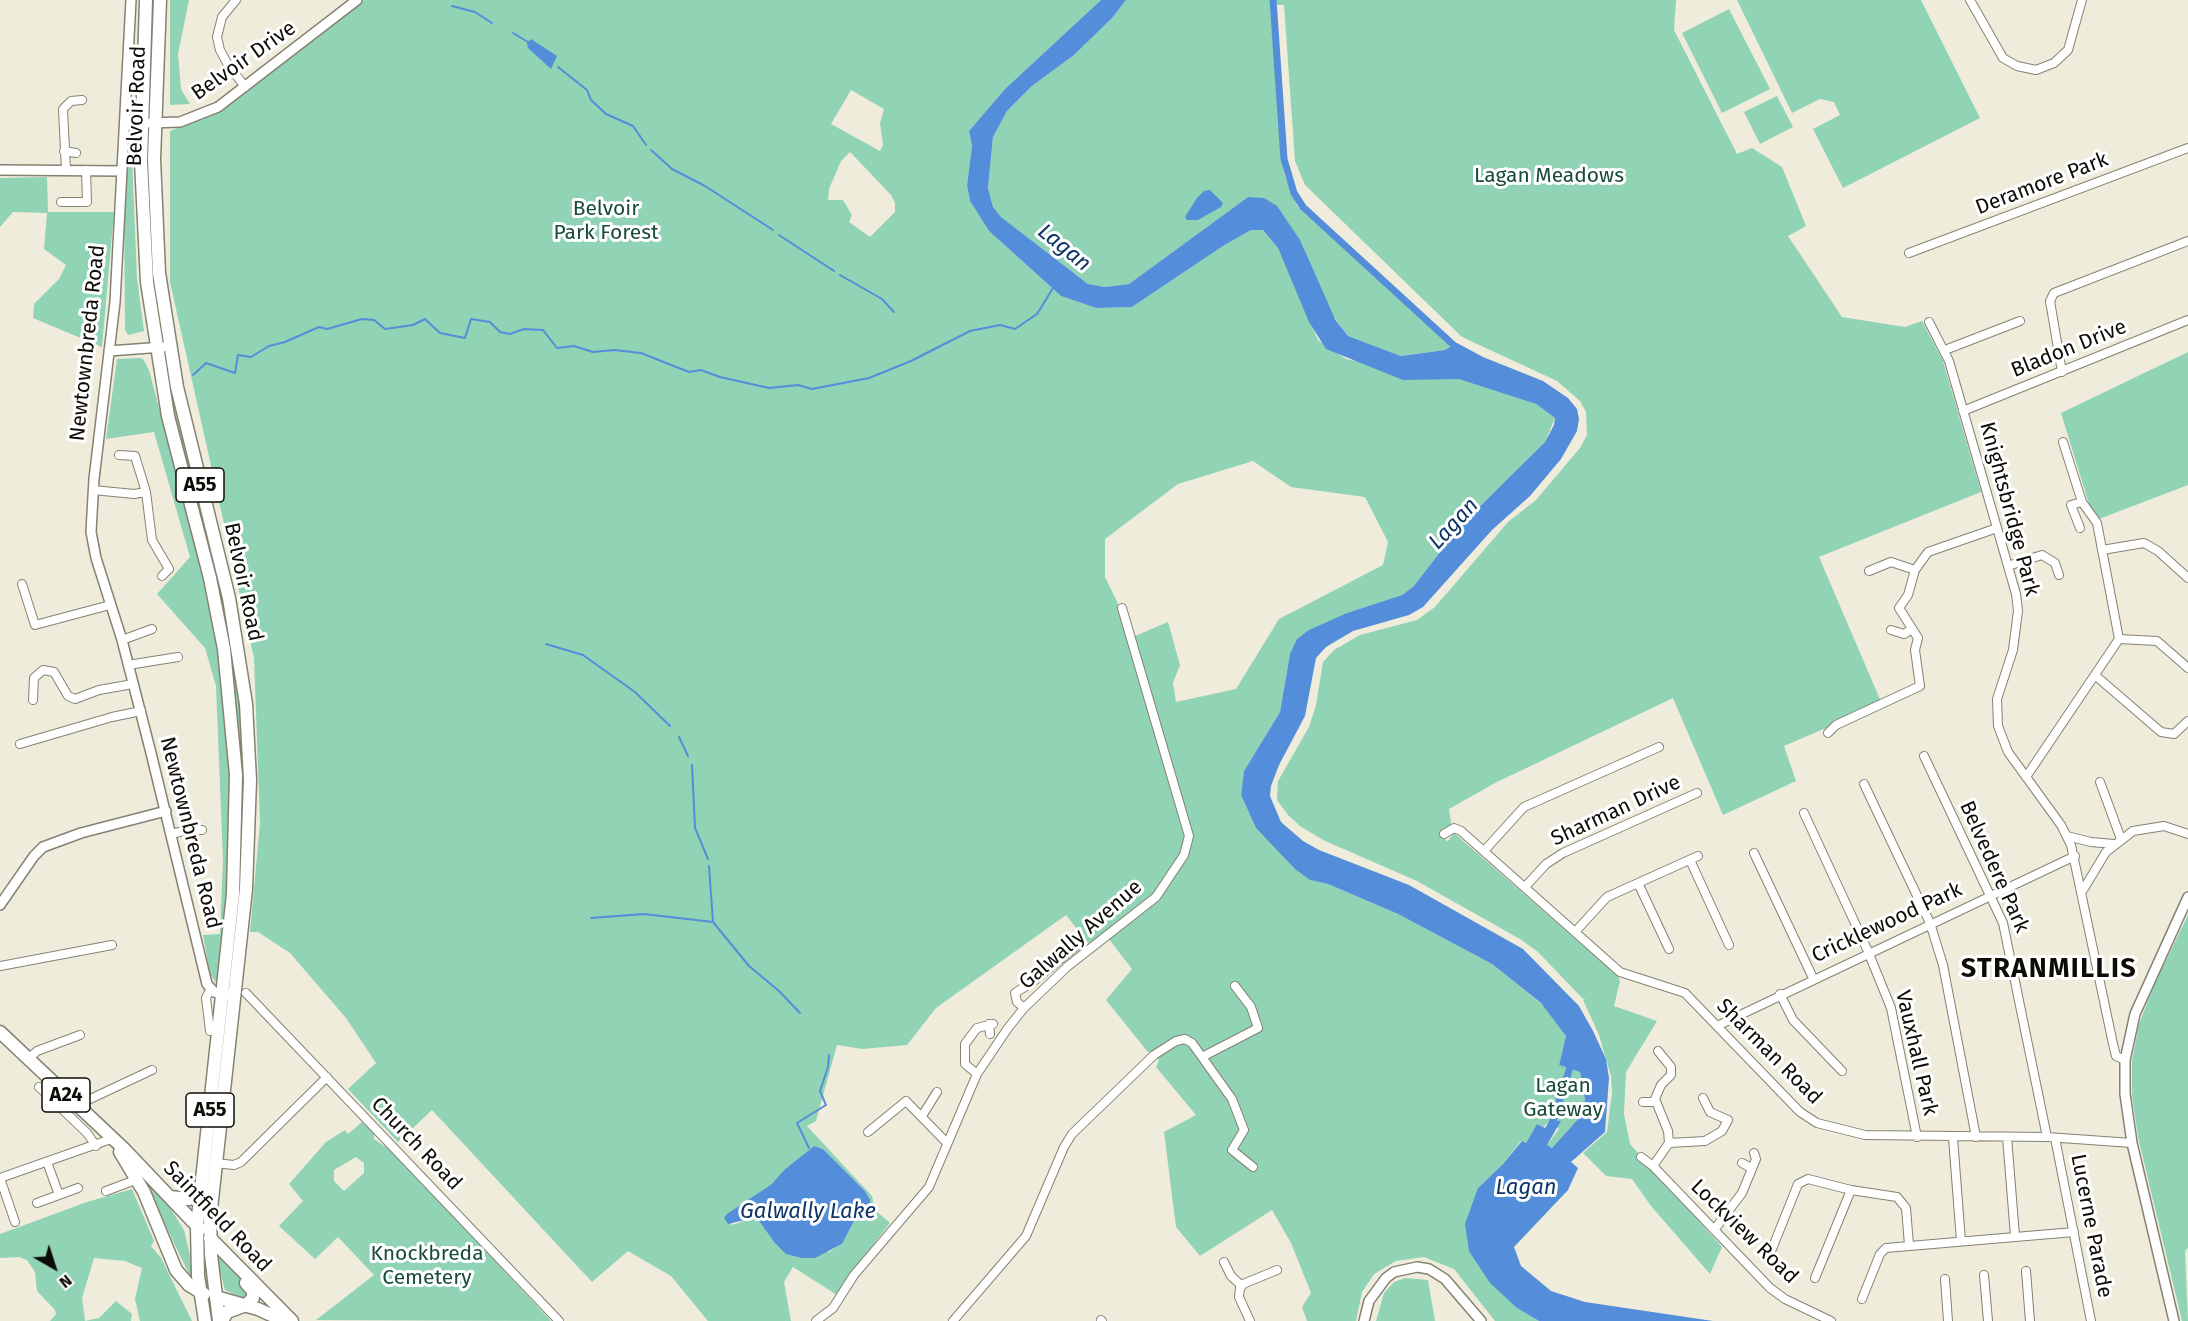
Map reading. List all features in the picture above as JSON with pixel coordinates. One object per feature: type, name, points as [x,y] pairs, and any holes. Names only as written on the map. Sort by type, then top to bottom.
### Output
[{"type":"main road","name":"Belvoir Road","points":[[146,0],[141,123],[143,240],[155,347],[168,416],[215,601],[229,688],[236,775],[236,858],[228,993]]},
{"type":"main road","name":"Belvoir Road","points":[[160,0],[155,123],[156,233],[169,346],[188,435],[229,598],[246,704],[250,780],[250,849],[228,993]]},
{"type":"main road","name":"Newtownbreda Road","points":[[210,1239],[228,993]]},
{"type":"main road","name":"Newtownbreda Road","points":[[197,1226],[228,993]]},
{"type":"main road","name":"Saintfield Road","points":[[0,1032],[113,1141],[142,1176],[170,1197],[284,1311],[290,1320]]},
{"type":"main road","name":"Saintfield Road","points":[[142,1176],[176,1270],[189,1285],[200,1292],[246,1305],[280,1319],[290,1320]]},
{"type":"main road","points":[[170,1197],[189,1200],[201,1191]]},
{"type":"main road","name":"A55","points":[[197,1226],[200,1292],[205,1321]]},
{"type":"main road","name":"A55","points":[[210,1239],[221,1321]]},
{"type":"main road","name":"A24","points":[[233,1262],[235,1270],[253,1291],[253,1298],[246,1305]]},
{"type":"main road","points":[[221,1321],[228,1312],[246,1305]]},
{"type":"street","name":"Newtownbreda Road","points":[[130,0],[112,325],[93,490],[91,532],[96,558],[122,640],[166,811],[180,832],[205,978],[228,993]]},
{"type":"street","points":[[236,0],[222,17],[217,37],[219,50],[246,87]]},
{"type":"street","name":"Belvoir Drive","points":[[141,123],[193,119],[218,107],[357,0]]},
{"type":"street","points":[[1970,0],[2003,58],[2017,66],[2036,70],[2054,63],[2068,50],[2079,1]]},
{"type":"street","points":[[66,170],[63,109],[71,101],[82,100]]},
{"type":"street","name":"Deramore Park","points":[[1909,253],[2188,148]]},
{"type":"street","points":[[64,151],[76,153]]},
{"type":"street","points":[[0,170],[122,171]]},
{"type":"street","points":[[61,202],[87,202],[86,170]]},
{"type":"street","points":[[2062,372],[2053,331],[2050,301],[2054,293],[2188,241]]},
{"type":"street","name":"Bladon Drive","points":[[1964,411],[2188,320]]},
{"type":"street","points":[[1945,350],[2020,321]]},
{"type":"street","name":"Knightsbridge Park","points":[[1929,322],[1945,350],[2018,602],[2013,651],[1997,699],[1997,716],[2004,745],[2067,836],[2083,890],[2116,1056],[2125,1060]]},
{"type":"street","points":[[112,325],[123,350]]},
{"type":"street","points":[[109,351],[169,346]]},
{"type":"street","points":[[2026,777],[2119,639],[2097,523],[2082,502],[2063,442]]},
{"type":"street","points":[[119,455],[135,456],[146,492],[152,540],[169,569],[162,576]]},
{"type":"street","points":[[93,490],[134,494],[146,492]]},
{"type":"street","points":[[2080,528],[2071,506],[2082,502]]},
{"type":"street","points":[[1828,733],[1836,725],[1920,686],[1915,657],[1918,638],[1899,608],[1908,595],[1915,570],[1928,552],[1997,528]]},
{"type":"street","points":[[2102,550],[2144,543],[2158,551],[2188,578]]},
{"type":"street","points":[[2008,566],[2042,555],[2055,563],[2059,574]]},
{"type":"street","points":[[1869,571],[1891,562],[1915,570]]},
{"type":"street","points":[[22,584],[35,625],[110,604]]},
{"type":"street","points":[[215,601],[229,598]]},
{"type":"street","name":"Galwally Avenue","points":[[816,1321],[833,1308],[854,1275],[929,1187],[946,1142],[977,1074],[1024,1008],[1068,966],[1156,897],[1184,855],[1189,836],[1122,608]]},
{"type":"street","points":[[122,640],[152,629]]},
{"type":"street","points":[[1891,630],[1904,634],[1912,629]]},
{"type":"street","points":[[2119,639],[2157,641],[2188,668]]},
{"type":"street","points":[[128,665],[178,657]]},
{"type":"street","points":[[33,699],[34,678],[43,670],[54,672],[68,696],[75,699],[99,690],[133,684]]},
{"type":"street","points":[[2096,676],[2165,735],[2174,734],[2188,721]]},
{"type":"street","points":[[20,744],[112,717],[141,711]]},
{"type":"street","points":[[1484,851],[1524,807],[1659,747]]},
{"type":"street","name":"Belvedere Park","points":[[1924,756],[2003,923],[2010,945],[2051,1137]]},
{"type":"street","points":[[2100,782],[2117,842]]},
{"type":"street","points":[[1864,784],[1930,923],[1943,964],[1976,1137]]},
{"type":"street","name":"Sharman Drive","points":[[1525,887],[1546,864],[1563,853],[1697,793]]},
{"type":"street","points":[[0,905],[34,856],[43,847],[81,833],[166,811]]},
{"type":"street","name":"Vauxhall Park","points":[[1804,813],[1868,952],[1894,1016],[1917,1137]]},
{"type":"street","points":[[2083,890],[2097,864],[2117,842],[2141,828],[2172,827],[2188,834]]},
{"type":"street","name":"Sharman Road","points":[[1444,834],[1457,829],[1620,972],[1685,993],[1808,1119],[1847,1132],[1917,1137],[2051,1137],[2132,1143]]},
{"type":"street","points":[[180,832],[202,830]]},
{"type":"street","points":[[2067,836],[2099,844],[2117,842]]},
{"type":"street","points":[[1754,853],[1813,978]]},
{"type":"street","points":[[1575,932],[1607,897],[1698,856]]},
{"type":"street","name":"Cricklewood Park","points":[[1717,1026],[1813,978],[2074,856]]},
{"type":"street","points":[[1690,860],[1729,945]]},
{"type":"street","points":[[1638,882],[1669,949]]},
{"type":"street","points":[[2174,1321],[2132,1143],[2125,1094],[2125,1060],[2135,1014],[2188,897]]},
{"type":"street","points":[[1024,1008],[1015,999],[1015,993],[1034,981],[1076,946],[1078,943],[1076,936]]},
{"type":"street","points":[[0,966],[112,945]]},
{"type":"street","points":[[1202,1057],[1258,1028],[1251,1008],[1235,986]]},
{"type":"street","name":"Newtownbreda Road","points":[[210,1031],[206,998],[228,993]]},
{"type":"street","name":"Church Road","points":[[228,993],[327,1077],[560,1321]]},
{"type":"street","points":[[1780,994],[1793,1020],[1842,1071]]},
{"type":"street","points":[[977,1074],[965,1064],[965,1044],[973,1031],[991,1024],[990,1034]]},
{"type":"street","points":[[28,1059],[36,1051],[80,1035]]},
{"type":"street","points":[[956,1320],[1026,1236],[1064,1147],[1072,1134],[1154,1055],[1176,1041],[1185,1040],[1202,1057],[1232,1099],[1242,1124],[1243,1135],[1232,1150],[1253,1167]]},
{"type":"street","points":[[1653,1166],[1669,1143],[1668,1131],[1655,1102],[1658,1090],[1672,1071],[1670,1063],[1658,1051]]},
{"type":"street","points":[[79,1108],[88,1100],[152,1071]]},
{"type":"street","points":[[215,1163],[234,1165],[241,1162],[327,1077]]},
{"type":"street","points":[[39,1087],[87,1133],[96,1146]]},
{"type":"street","points":[[922,1116],[930,1099],[937,1092]]},
{"type":"street","points":[[1669,1143],[1705,1141],[1722,1131],[1728,1120],[1710,1112],[1703,1098]]},
{"type":"street","points":[[868,1132],[903,1101],[909,1102],[946,1142]]},
{"type":"street","points":[[1643,1102],[1655,1102]]},
{"type":"street","points":[[1953,1137],[1961,1241]]},
{"type":"street","points":[[2007,1137],[2015,1236]]},
{"type":"street","name":"Lucerne Parade","points":[[2051,1137],[2074,1232],[2091,1321]]},
{"type":"street","points":[[15,1222],[0,1178],[113,1141]]},
{"type":"street","points":[[1714,1230],[1738,1200],[1756,1159],[1754,1153]]},
{"type":"street","name":"Lockview Road","points":[[1641,1157],[1653,1166],[1778,1295],[1831,1321]]},
{"type":"street","points":[[47,1162],[59,1195]]},
{"type":"street","points":[[1742,1162],[1751,1168]]},
{"type":"street","points":[[106,1191],[142,1176]]},
{"type":"street","points":[[1772,1249],[1801,1181],[1808,1179],[1900,1199],[1906,1208],[1909,1245]]},
{"type":"street","points":[[37,1203],[78,1188]]},
{"type":"street","points":[[1815,1278],[1851,1190]]},
{"type":"street","points":[[1862,1299],[1882,1250],[1909,1245],[2074,1232]]},
{"type":"street","points":[[1224,1262],[1231,1276],[1242,1286]]},
{"type":"street","points":[[1364,1321],[1372,1297],[1386,1278],[1394,1272],[1417,1267],[1429,1269],[1445,1279],[1480,1321]]},
{"type":"street","points":[[1242,1286],[1277,1270]]},
{"type":"street","points":[[2026,1272],[2030,1321]]},
{"type":"street","points":[[1984,1275],[1988,1321]]},
{"type":"street","points":[[1945,1279],[1948,1321]]},
{"type":"street","points":[[1242,1286],[1239,1297],[1250,1321]]},
{"type":"green space","points":[[170,0],[189,0],[178,54],[181,89],[190,104],[170,105]]},
{"type":"green space","points":[[364,0],[1101,0],[1005,89],[969,131],[972,146],[967,185],[970,201],[989,231],[1061,296],[1096,308],[1132,307],[1223,246],[1251,230],[1263,230],[1278,248],[1318,340],[1346,359],[1445,378],[1459,378],[1536,404],[1555,418],[1545,442],[1460,526],[1414,586],[1402,595],[1347,613],[1290,654],[1280,712],[1244,771],[1241,795],[1256,828],[1310,880],[1328,884],[1398,914],[1492,964],[1549,1010],[1566,1036],[1559,1065],[1580,1072],[1585,1100],[1579,1118],[1552,1148],[1547,1145],[1559,1129],[1550,1121],[1543,1127],[1537,1124],[1526,1143],[1521,1141],[1503,1164],[1478,1188],[1517,1308],[1539,1321],[1495,1321],[1454,1269],[1424,1257],[1396,1261],[1374,1274],[1362,1292],[1356,1321],[1307,1321],[1302,1307],[1311,1293],[1291,1243],[1272,1210],[1200,1256],[1176,1227],[1164,1132],[1196,1115],[1156,1067],[1159,1060],[1147,1051],[1106,1000],[1132,969],[1105,934],[1089,944],[1066,915],[936,1008],[907,1045],[862,1049],[837,1045],[816,1121],[807,1126],[872,1196],[875,1210],[890,1223],[837,1295],[793,1267],[784,1282],[791,1321],[708,1321],[671,1276],[628,1251],[592,1282],[432,1110],[398,1142],[348,1089],[376,1063],[346,1018],[290,953],[258,932],[250,932],[260,823],[254,658],[170,282],[170,131],[225,108]],"holes":[[[851,90],[884,109],[880,123],[883,145],[880,151],[831,124]],[[850,152],[891,195],[895,203],[895,212],[870,237],[849,222],[852,215],[843,200],[828,200],[829,189],[841,161]],[[1253,461],[1291,487],[1365,497],[1388,542],[1383,565],[1279,619],[1236,689],[1176,702],[1173,683],[1180,665],[1168,622],[1135,636],[1124,607],[1120,608],[1105,577],[1105,539],[1178,484]],[[814,1146],[823,1149],[865,1191],[866,1211],[854,1221],[842,1244],[829,1252],[774,1242],[759,1221],[753,1218],[732,1225],[728,1214],[773,1184],[784,1170]]]},
{"type":"green space","name":"Lagan Meadows","points":[[1126,0],[1676,0],[1674,30],[1737,154],[1752,148],[1782,167],[1806,226],[1788,236],[1842,317],[1905,327],[1922,321],[1943,361],[1981,492],[1819,557],[1882,704],[1784,746],[1796,781],[1723,815],[1673,698],[1495,783],[1449,809],[1452,829],[1445,840],[1448,841],[1454,833],[1618,976],[1620,981],[1614,1006],[1657,1021],[1626,1072],[1624,1114],[1630,1144],[1722,1247],[1710,1274],[1651,1206],[1632,1179],[1606,1176],[1583,1153],[1607,1132],[1612,1093],[1611,1076],[1599,1035],[1583,1000],[1586,999],[1583,999],[1538,952],[1520,939],[1417,881],[1323,840],[1300,826],[1277,800],[1278,781],[1309,727],[1316,705],[1323,662],[1334,650],[1360,635],[1417,620],[1435,607],[1508,522],[1536,500],[1580,448],[1587,435],[1586,412],[1580,401],[1557,381],[1462,337],[1305,185],[1295,161],[1284,5],[1270,5],[1284,174],[1297,206],[1460,352],[1445,350],[1401,356],[1348,336],[1248,197],[1129,284],[1105,287],[1088,284],[1001,217],[993,207],[988,188],[993,137],[1007,111],[1032,86],[1074,55],[1112,18]]},
{"type":"green space","points":[[1737,0],[1921,0],[1980,118],[1843,188],[1813,129],[1840,115],[1834,102],[1820,99],[1792,113]]},
{"type":"green space","points":[[1729,9],[1770,89],[1722,113],[1682,33]]},
{"type":"green space","points":[[1777,96],[1793,127],[1760,144],[1744,112]]},
{"type":"green space","points":[[129,157],[132,157],[137,278],[144,331],[128,335],[125,330],[124,196]]},
{"type":"green space","points":[[47,177],[48,212],[114,212],[102,347],[33,318],[34,304],[59,279],[66,265],[44,249],[47,213],[13,212],[0,227],[0,178]]},
{"type":"green space","points":[[2188,352],[2188,485],[2099,519],[2089,504],[2061,413]]},
{"type":"green space","points":[[166,356],[228,612],[240,697],[246,773],[246,847],[230,986],[243,829],[236,707],[231,664],[161,357]]},
{"type":"green space","points":[[140,358],[149,370],[199,558],[221,668],[231,769],[231,860],[218,986],[210,974],[203,935],[220,934],[223,860],[216,686],[205,648],[157,594],[190,557],[154,432],[106,439],[117,359]]},
{"type":"green space","points":[[2188,915],[2188,1248],[2185,1251],[2188,1321],[2182,1321],[2138,1137],[2132,1096],[2132,1061],[2139,1024],[2155,983]]},
{"type":"green space","name":"Knockbreda Cemetery","points":[[362,1122],[374,1133],[374,1139],[393,1152],[551,1321],[316,1320],[374,1275],[338,1237],[315,1259],[279,1226],[303,1201],[289,1184],[326,1142],[345,1130],[348,1134]],"holes":[[[356,1157],[364,1163],[364,1173],[344,1191],[334,1181],[334,1170]]]},
{"type":"green space","points":[[153,1186],[157,1187],[184,1230],[197,1285],[186,1276],[189,1274],[150,1189]]},
{"type":"green space","points":[[132,1189],[154,1241],[151,1246],[161,1258],[192,1321],[140,1321],[135,1299],[142,1268],[125,1261],[94,1258],[82,1298],[85,1321],[50,1321],[56,1314],[55,1310],[37,1291],[35,1272],[27,1260],[19,1257],[0,1258],[0,1234],[87,1202]]},
{"type":"green space","points":[[215,1252],[249,1288],[251,1294],[244,1299],[225,1290]]},
{"type":"green space","points":[[1405,1278],[1428,1280],[1435,1321],[1376,1321],[1384,1293],[1394,1282]]},
{"type":"green space","points":[[116,1301],[132,1314],[131,1321],[85,1321],[99,1318]]},
{"type":"water","name":"Lagan","points":[[1101,0],[1126,0],[1112,18],[1074,55],[1032,86],[1007,111],[993,137],[988,188],[993,207],[1001,217],[1088,284],[1105,287],[1129,284],[1248,197],[1264,198],[1277,206],[1300,240],[1335,319],[1348,336],[1401,356],[1445,350],[1457,343],[1483,357],[1543,381],[1568,398],[1577,409],[1579,419],[1577,431],[1561,459],[1530,496],[1492,530],[1423,607],[1409,615],[1353,631],[1326,647],[1316,658],[1305,716],[1279,765],[1271,786],[1270,796],[1281,822],[1303,841],[1319,850],[1409,885],[1523,949],[1579,1006],[1593,1031],[1606,1059],[1609,1078],[1605,1132],[1571,1162],[1578,1168],[1568,1190],[1514,1247],[1521,1266],[1551,1291],[1585,1302],[1713,1321],[1539,1321],[1517,1308],[1490,1283],[1469,1251],[1465,1224],[1478,1188],[1503,1164],[1522,1141],[1526,1143],[1537,1124],[1545,1128],[1550,1120],[1561,1121],[1547,1145],[1552,1148],[1579,1118],[1585,1100],[1580,1072],[1559,1065],[1566,1036],[1541,1003],[1492,964],[1398,914],[1328,884],[1310,880],[1295,869],[1256,828],[1241,795],[1244,771],[1280,712],[1290,654],[1297,639],[1309,630],[1347,613],[1402,595],[1414,586],[1460,526],[1545,442],[1555,418],[1536,404],[1459,379],[1403,380],[1326,349],[1309,322],[1278,248],[1263,230],[1251,230],[1223,246],[1132,307],[1096,308],[1061,296],[989,231],[970,201],[967,185],[972,146],[969,131],[1005,89]]},
{"type":"water","points":[[531,39],[557,56],[551,69],[528,48],[527,43]]},
{"type":"water","points":[[1210,190],[1223,203],[1221,207],[1198,220],[1187,220],[1185,217],[1197,198],[1204,191]]},
{"type":"water","name":"Galwally Lake","points":[[814,1146],[823,1149],[865,1191],[870,1200],[870,1206],[854,1221],[842,1244],[815,1258],[802,1258],[786,1254],[759,1221],[753,1218],[728,1224],[724,1218],[727,1214],[772,1184],[784,1170]]},
{"type":"waterway","points":[[1273,0],[1284,159],[1294,193],[1303,207],[1459,350]]},
{"type":"waterway","points":[[452,6],[475,12],[492,23]]},
{"type":"waterway","points":[[513,33],[528,42]]},
{"type":"waterway","points":[[558,67],[587,90],[591,100],[606,114],[633,126],[646,145]]},
{"type":"waterway","points":[[651,150],[672,169],[705,186],[773,230]]},
{"type":"waterway","points":[[779,235],[834,271]]},
{"type":"waterway","points":[[840,275],[882,299],[894,312]]},
{"type":"waterway","points":[[193,375],[206,363],[235,373],[238,355],[251,357],[269,346],[285,342],[319,327],[327,329],[362,319],[374,320],[385,329],[413,325],[425,319],[440,333],[465,338],[471,319],[490,322],[500,332],[510,334],[524,329],[543,330],[557,348],[574,346],[593,352],[614,350],[641,353],[689,372],[701,370],[720,377],[769,388],[798,385],[812,389],[869,378],[911,361],[970,331],[1000,325],[1015,329],[1037,314],[1053,288]]},
{"type":"waterway","points":[[546,644],[583,655],[635,692],[670,726]]},
{"type":"waterway","points":[[679,737],[688,756]]},
{"type":"waterway","points":[[692,765],[695,828],[708,859]]},
{"type":"waterway","points":[[709,866],[713,922],[749,966],[779,991],[800,1013]]},
{"type":"waterway","points":[[591,918],[644,914],[713,922]]},
{"type":"waterway","points":[[809,1148],[797,1123],[826,1105],[820,1091],[828,1067],[829,1055]]},
{"type":"waterway","points":[[1551,1127],[1572,1061]]},
{"type":"district","name":"STRANMILLIS","points":[[2049,969]]},
{"type":"park label","name":"Belvoir Park Forest","points":[[606,221]]},
{"type":"park label","name":"Lagan Gateway","points":[[1563,1098]]}]
